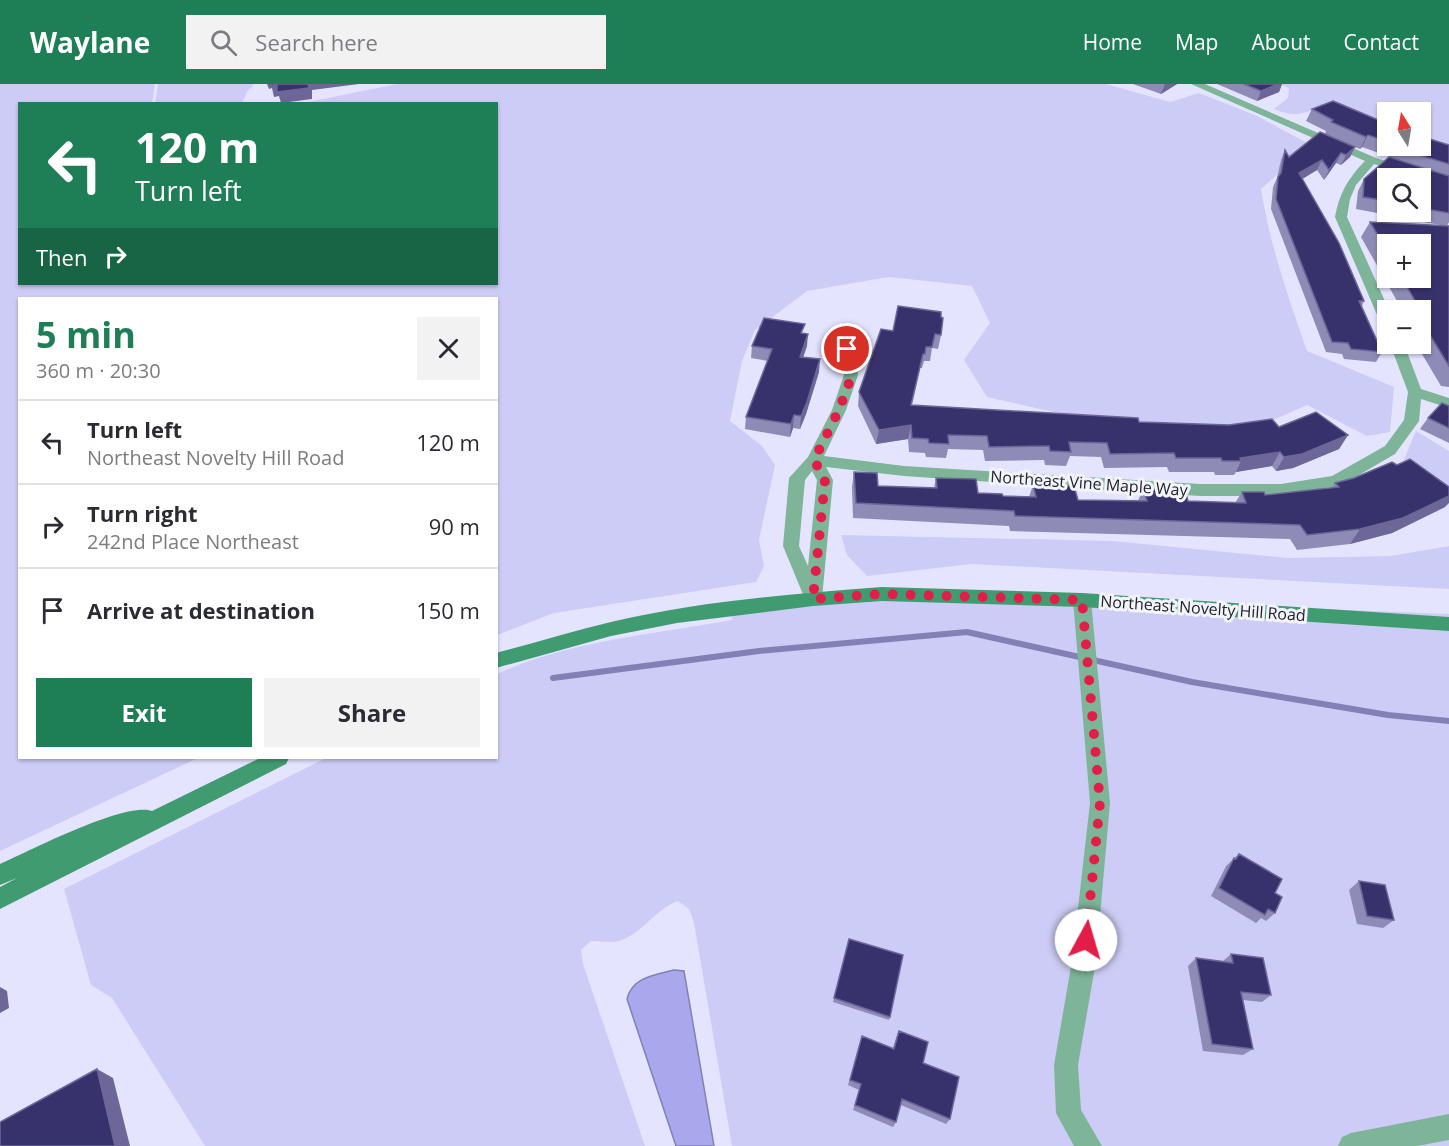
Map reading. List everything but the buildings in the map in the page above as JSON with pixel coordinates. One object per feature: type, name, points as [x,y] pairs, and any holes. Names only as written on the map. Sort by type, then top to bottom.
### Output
[{"type":"main road","name":"Northeast Novelty Hill Road","points":[[498,660],[643,622],[730,608],[882,594],[1082,600],[1449,624]]},
{"type":"main road","points":[[0,898],[277,759]]},
{"type":"main road","points":[[0,875],[115,824],[168,813]]},
{"type":"street","points":[[1196,84],[1372,160],[1449,185]]},
{"type":"street","points":[[1372,160],[1351,181],[1343,203],[1341,217],[1377,300]]},
{"type":"street","points":[[813,599],[791,546],[797,478],[814,460],[839,410],[852,375],[847,349]]},
{"type":"street","name":"Northeast Vine Maple Way","points":[[814,460],[916,472],[1200,490],[1281,490],[1336,481],[1390,450],[1411,421],[1415,392],[1401,354]]},
{"type":"street","points":[[1415,392],[1449,403]]},
{"type":"street","points":[[813,599],[825,480],[814,460]]},
{"type":"street","points":[[1082,600],[1100,803],[1084,961],[1066,1065],[1069,1113],[1089,1146]]},
{"type":"street","points":[[1351,1146],[1449,1126]]},
{"type":"shaded area","points":[[0,84],[155,84],[152,102],[18,102],[18,285],[498,285],[498,102],[309,102],[397,84],[1106,84],[1170,102],[1199,93],[1257,116],[1311,145],[1261,189],[1274,251],[1307,351],[1394,387],[1390,432],[1367,436],[1307,405],[1269,422],[1184,428],[1071,416],[987,397],[964,360],[990,323],[972,286],[889,277],[807,291],[755,330],[742,361],[730,421],[762,446],[775,465],[759,540],[764,566],[756,582],[554,613],[498,635],[498,297],[18,297],[18,759],[196,759],[0,851]]},
{"type":"shaded area","points":[[158,84],[253,84],[242,102],[155,102]]},
{"type":"shaded area","points":[[1279,84],[1449,84],[1449,149],[1431,144],[1431,102],[1377,102],[1377,125],[1320,107],[1297,114],[1274,109],[1288,98],[1289,88]]},
{"type":"shaded area","points":[[1416,431],[1449,451],[1449,491],[1403,462]]},
{"type":"shaded area","points":[[841,535],[1113,541],[1287,558],[1391,556],[1449,546],[1449,589],[971,564],[867,576],[847,555]]},
{"type":"shaded area","points":[[955,595],[1449,614],[1449,1146],[732,1146],[694,923],[689,909],[678,901],[662,910],[627,938],[616,942],[591,941],[581,950],[583,964],[645,1146],[205,1146],[112,998],[91,985],[64,889],[324,759],[498,759],[498,674],[524,663],[582,646],[732,620],[730,608]]},
{"type":"water","points":[[674,970],[684,971],[714,1146],[676,1146],[627,999],[639,981]]},
{"type":"waterway","points":[[553,678],[759,651],[967,632],[1192,682],[1388,715],[1449,721]]},
{"type":"route","points":[[847,349],[852,375],[839,410],[814,460],[825,480],[813,599],[882,594],[1082,600],[1100,803],[1086,940]]}]
